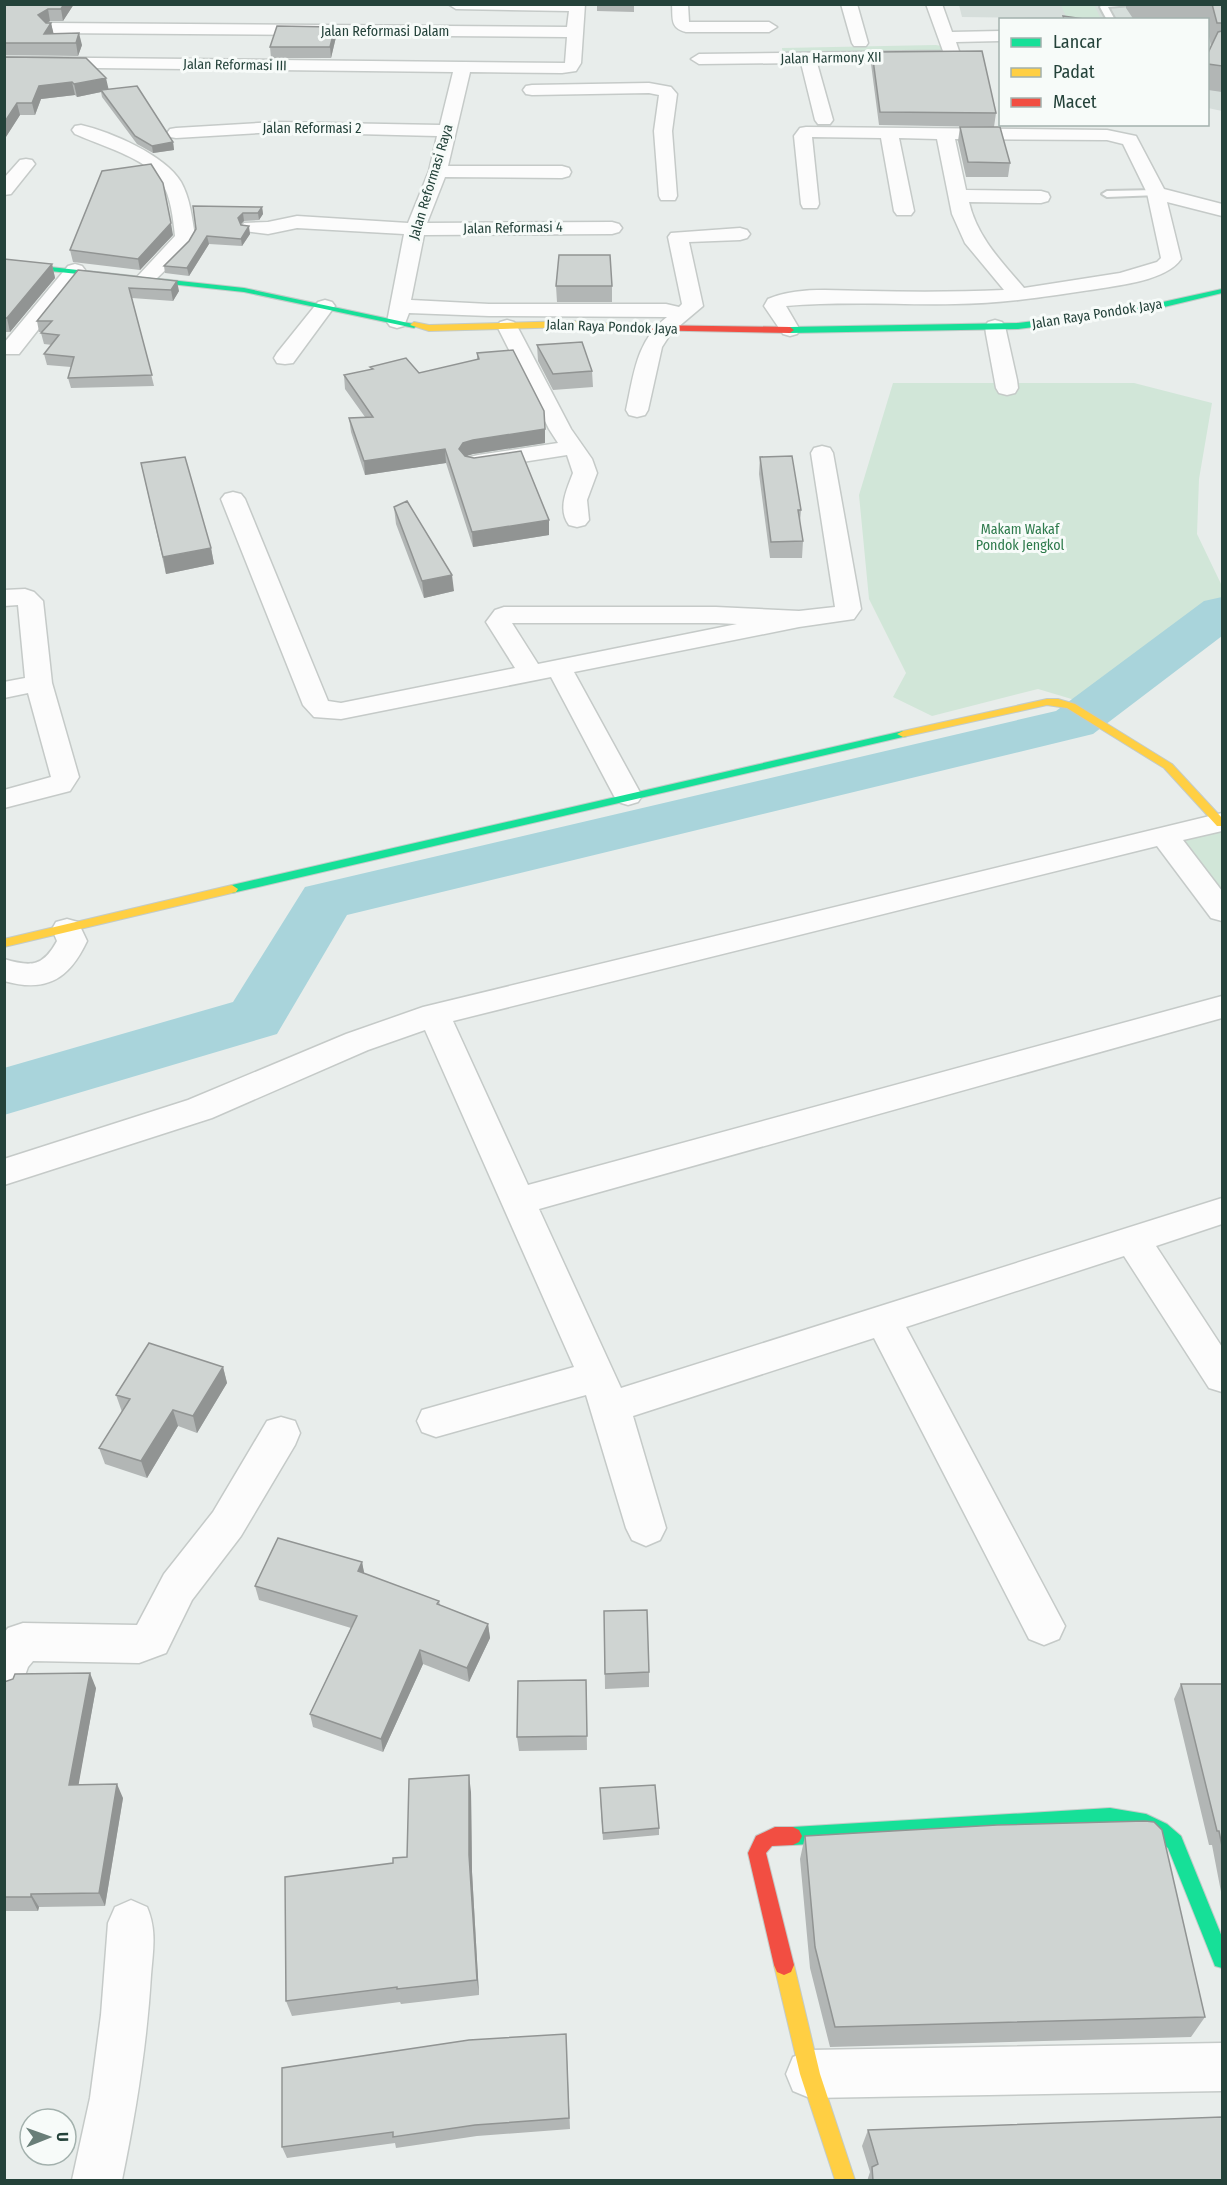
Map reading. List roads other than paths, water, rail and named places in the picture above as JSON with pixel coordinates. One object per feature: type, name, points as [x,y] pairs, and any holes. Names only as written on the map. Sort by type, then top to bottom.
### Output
[{"type":"street","points":[[456,4],[577,5],[573,63],[570,67],[465,68]]},
{"type":"street","points":[[680,4],[681,25],[686,27],[771,36]]},
{"type":"street","points":[[849,4],[860,43]]},
{"type":"street","points":[[934,4],[948,40]]},
{"type":"street","points":[[243,30],[250,13]]},
{"type":"street","points":[[334,16],[388,16]]},
{"type":"street","name":"Jalan Reformasi Dalam","points":[[50,28],[576,32]]},
{"type":"street","name":"Jalan Harmony XII","points":[[771,36],[808,59],[939,57],[952,54],[948,40]]},
{"type":"street","name":"Jalan Harmony XII","points":[[699,59],[771,36],[860,43],[999,36]]},
{"type":"street","points":[[808,59],[824,120]]},
{"type":"street","name":"Jalan Reformasi III","points":[[4,62],[465,68]]},
{"type":"street","points":[[310,85],[316,66]]},
{"type":"street","name":"Jalan Reformasi Raya","points":[[402,318],[415,230],[438,171],[448,131],[467,90],[465,68]]},
{"type":"street","points":[[511,90],[649,88],[665,91],[668,94],[663,131],[668,196]]},
{"type":"street","name":"Jalan Reformasi 2","points":[[176,133],[274,127],[448,131]]},
{"type":"street","points":[[81,130],[146,159],[162,170],[171,181],[185,236],[182,243],[146,279]]},
{"type":"street","points":[[790,330],[774,306],[782,300],[821,297],[957,298],[1028,294],[1123,279],[1164,266],[1172,259],[1156,193],[1135,148],[1130,140],[1122,136],[806,132],[803,136],[810,204]]},
{"type":"street","points":[[889,132],[904,211]]},
{"type":"street","points":[[945,133],[962,214],[975,243],[1028,294],[1062,322]]},
{"type":"street","points":[[4,190],[26,164]]},
{"type":"street","points":[[438,171],[562,172]]},
{"type":"street","points":[[1156,193],[1215,208]]},
{"type":"street","points":[[958,196],[1041,197]]},
{"type":"street","name":"Jalan Reformasi 4","points":[[251,226],[268,228],[297,222],[415,230],[612,228]]},
{"type":"street","points":[[637,410],[651,347],[664,329],[693,306],[678,237],[740,234]]},
{"type":"street","name":"Jalan Raya Pondok Jaya","points":[[4,264],[261,292],[325,306],[453,328],[597,324],[664,329],[790,330],[995,326],[1062,322],[1131,312],[1222,291]]},
{"type":"street","points":[[11,349],[75,270]]},
{"type":"street","points":[[285,358],[325,306]]},
{"type":"street","points":[[402,318],[489,310],[666,310],[683,315]]},
{"type":"street","points":[[507,326],[560,429],[574,447],[585,473],[575,500],[577,520]]},
{"type":"street","points":[[995,326],[997,346],[1006,373],[1006,388]]},
{"type":"street","points":[[474,462],[574,447]]},
{"type":"street","points":[[233,499],[316,705],[324,711],[340,711],[799,619],[845,614],[848,609],[822,453]]},
{"type":"street","points":[[4,598],[25,597],[30,601],[39,683],[64,781],[50,789],[4,799]]},
{"type":"street","points":[[530,672],[499,622],[504,615],[716,615],[799,619]]},
{"type":"street","points":[[559,668],[628,796]]},
{"type":"street","points":[[4,690],[39,683]]},
{"type":"street","points":[[4,943],[628,796],[1047,702],[1058,702],[1071,706],[1168,766],[1222,823]]},
{"type":"street","points":[[4,1172],[200,1109],[357,1042],[434,1015],[1164,835],[1222,823]]},
{"type":"street","points":[[1164,835],[1222,911]]},
{"type":"street","points":[[4,970],[20,975],[35,975],[53,969],[65,957],[72,941],[67,929]]},
{"type":"street","points":[[519,1201],[1222,1007]]},
{"type":"street","points":[[434,1015],[604,1391],[646,1528]]},
{"type":"street","points":[[436,1421],[604,1391],[884,1321],[1222,1211]]},
{"type":"street","points":[[1132,1239],[1222,1377]]},
{"type":"street","points":[[884,1321],[1044,1626]]},
{"type":"street","points":[[4,1677],[9,1658],[22,1642],[139,1644],[151,1639],[178,1587],[227,1524],[280,1433]]},
{"type":"street","points":[[845,2181],[810,2074],[757,1853],[760,1843],[768,1838],[1110,1817],[1141,1819],[1164,1828],[1175,1842],[1222,1959]]},
{"type":"street","points":[[97,2181],[114,2098],[123,2027],[131,1923]]},
{"type":"street","points":[[810,2074],[1222,2067]]},
{"type":"lane","points":[[1110,18],[1104,7],[1106,5],[1138,4]]},
{"type":"lane","points":[[1107,194],[1156,193]]},
{"type":"waterway","points":[[4,1092],[255,1018],[326,901],[1074,723],[1222,612]]},
{"type":"park label","name":"Makam Wakaf Pondok Jengkol","points":[[1020,538]]}]
